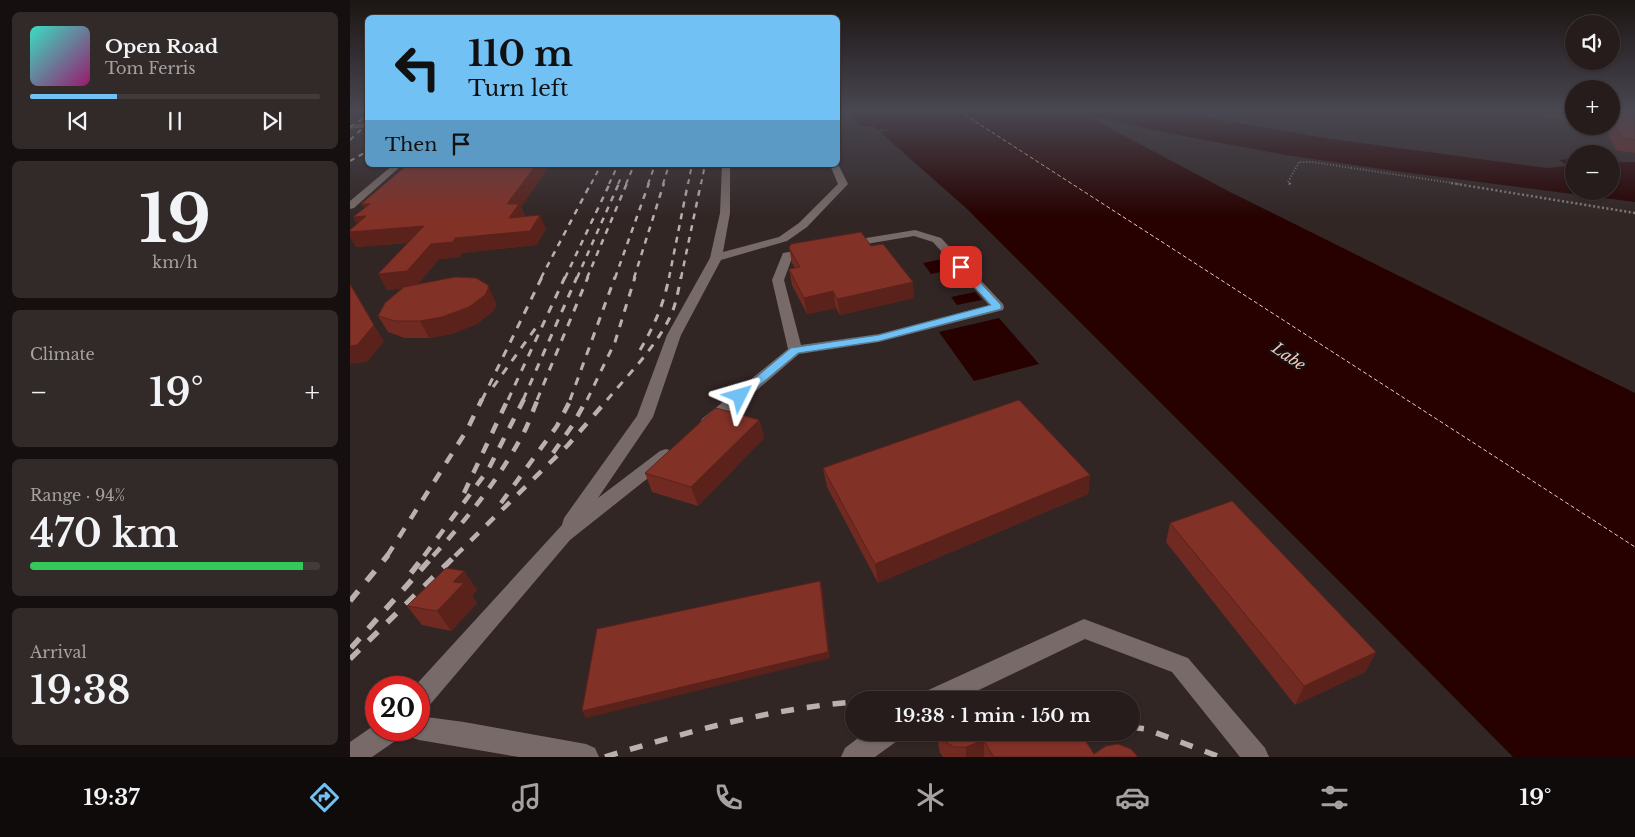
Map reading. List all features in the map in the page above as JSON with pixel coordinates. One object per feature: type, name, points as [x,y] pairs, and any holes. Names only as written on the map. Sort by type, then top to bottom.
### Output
[{"type":"lane","points":[[350,206],[396,167]]},
{"type":"lane","points":[[430,686],[563,535],[645,417],[674,335],[716,258],[725,213],[726,167]]},
{"type":"lane","points":[[716,258],[783,239],[803,225],[842,184],[835,167]]},
{"type":"lane","points":[[692,436],[794,350],[879,338],[998,307],[936,240],[915,233],[787,255],[778,280],[794,350]]},
{"type":"lane","points":[[563,535],[677,447]]},
{"type":"lane","points":[[952,691],[1084,629],[1180,665],[1256,757]]},
{"type":"lane","points":[[430,730],[586,757]]},
{"type":"lane","points":[[350,757],[373,741]]},
{"type":"lane","points":[[854,757],[876,741]]},
{"type":"path","points":[[1291,185],[1288,182],[1297,164],[1299,162],[1312,162],[1635,213]]},
{"type":"water","name":"Labe","points":[[896,146],[1144,146],[1230,192],[1635,393],[1635,757],[1513,757],[966,208]]},
{"type":"water","points":[[1239,146],[1387,146],[1547,168],[1565,166],[1565,193],[1395,171]]},
{"type":"water","points":[[1620,162],[1635,162],[1635,202],[1620,200]]},
{"type":"water","points":[[947,258],[955,269],[931,274],[923,263]]},
{"type":"water","points":[[975,292],[982,300],[957,305],[951,297]]},
{"type":"water","points":[[999,318],[1039,364],[974,381],[939,332]]},
{"type":"building","points":[[405,167],[535,167],[507,204],[519,204],[509,218],[540,215],[530,231],[455,238],[453,242],[431,244],[407,271],[378,274],[424,226],[350,232],[366,216],[353,217],[370,204],[361,204]]},
{"type":"building","points":[[861,232],[871,246],[883,244],[913,282],[837,299],[833,291],[804,298],[789,269],[800,267],[789,248],[791,244]]},
{"type":"building","points":[[455,277],[476,278],[488,285],[488,289],[485,295],[469,307],[442,317],[420,321],[395,321],[378,316],[385,303],[404,287]]},
{"type":"building","points":[[350,284],[374,325],[357,345],[350,346]]},
{"type":"building","points":[[1019,400],[1090,475],[875,564],[823,468]]},
{"type":"building","points":[[716,408],[759,420],[691,487],[645,473]]},
{"type":"building","points":[[1232,501],[1376,652],[1304,686],[1170,523]]},
{"type":"building","points":[[446,568],[464,571],[453,582],[464,583],[437,611],[407,606]]},
{"type":"building","points":[[820,581],[828,652],[582,711],[597,629]]},
{"type":"building","points":[[981,741],[966,747],[954,747],[945,742]]},
{"type":"building","points":[[985,741],[1086,741],[1094,754],[1106,746],[1118,744],[1131,749],[1138,757],[994,757]]},
{"type":"ferry route","points":[[1014,146],[1635,547]]},
{"type":"railway","points":[[350,161],[365,153]]},
{"type":"railway","points":[[591,184],[600,167]]},
{"type":"railway","points":[[609,184],[617,167]]},
{"type":"railway","points":[[626,184],[633,167]]},
{"type":"railway","points":[[648,184],[654,167]]},
{"type":"railway","points":[[663,184],[668,167]]},
{"type":"railway","points":[[688,184],[692,167]]},
{"type":"railway","points":[[701,184],[705,167]]},
{"type":"railway","points":[[618,184],[621,178]]},
{"type":"railway","points":[[541,278],[591,183]]},
{"type":"railway","points":[[565,278],[610,183]]},
{"type":"railway","points":[[577,278],[619,183]]},
{"type":"railway","points":[[587,278],[627,183]]},
{"type":"railway","points":[[615,278],[649,183]]},
{"type":"railway","points":[[634,278],[664,183]]},
{"type":"railway","points":[[669,278],[688,183]]},
{"type":"railway","points":[[681,278],[701,183]]},
{"type":"railway","points":[[482,400],[542,277]]},
{"type":"railway","points":[[508,400],[565,277]]},
{"type":"railway","points":[[523,400],[577,277]]},
{"type":"railway","points":[[537,400],[588,277]]},
{"type":"railway","points":[[570,400],[615,277]]},
{"type":"railway","points":[[587,400],[615,342],[635,277]]},
{"type":"railway","points":[[640,350],[658,315],[669,277]]},
{"type":"railway","points":[[607,400],[663,330],[677,298],[681,277]]},
{"type":"railway","points":[[493,387],[540,322]]},
{"type":"railway","points":[[387,556],[467,430],[482,399]]},
{"type":"railway","points":[[464,493],[508,399]]},
{"type":"railway","points":[[424,556],[488,470],[524,399]]},
{"type":"railway","points":[[433,556],[470,513],[504,467],[525,430],[538,399]]},
{"type":"railway","points":[[501,503],[557,426],[571,399]]},
{"type":"railway","points":[[553,453],[572,426],[587,399]]},
{"type":"railway","points":[[455,556],[568,445],[608,399]]},
{"type":"railway","points":[[350,601],[388,555]]},
{"type":"railway","points":[[411,573],[425,555]]},
{"type":"railway","points":[[351,648],[434,555]]},
{"type":"railway","points":[[350,659],[456,555]]},
{"type":"railway","points":[[605,757],[697,730],[759,716],[845,703]]},
{"type":"railway","points":[[1140,728],[1220,757]]},
{"type":"route","points":[[740,396],[794,350],[879,338],[998,307],[961,267]]}]
